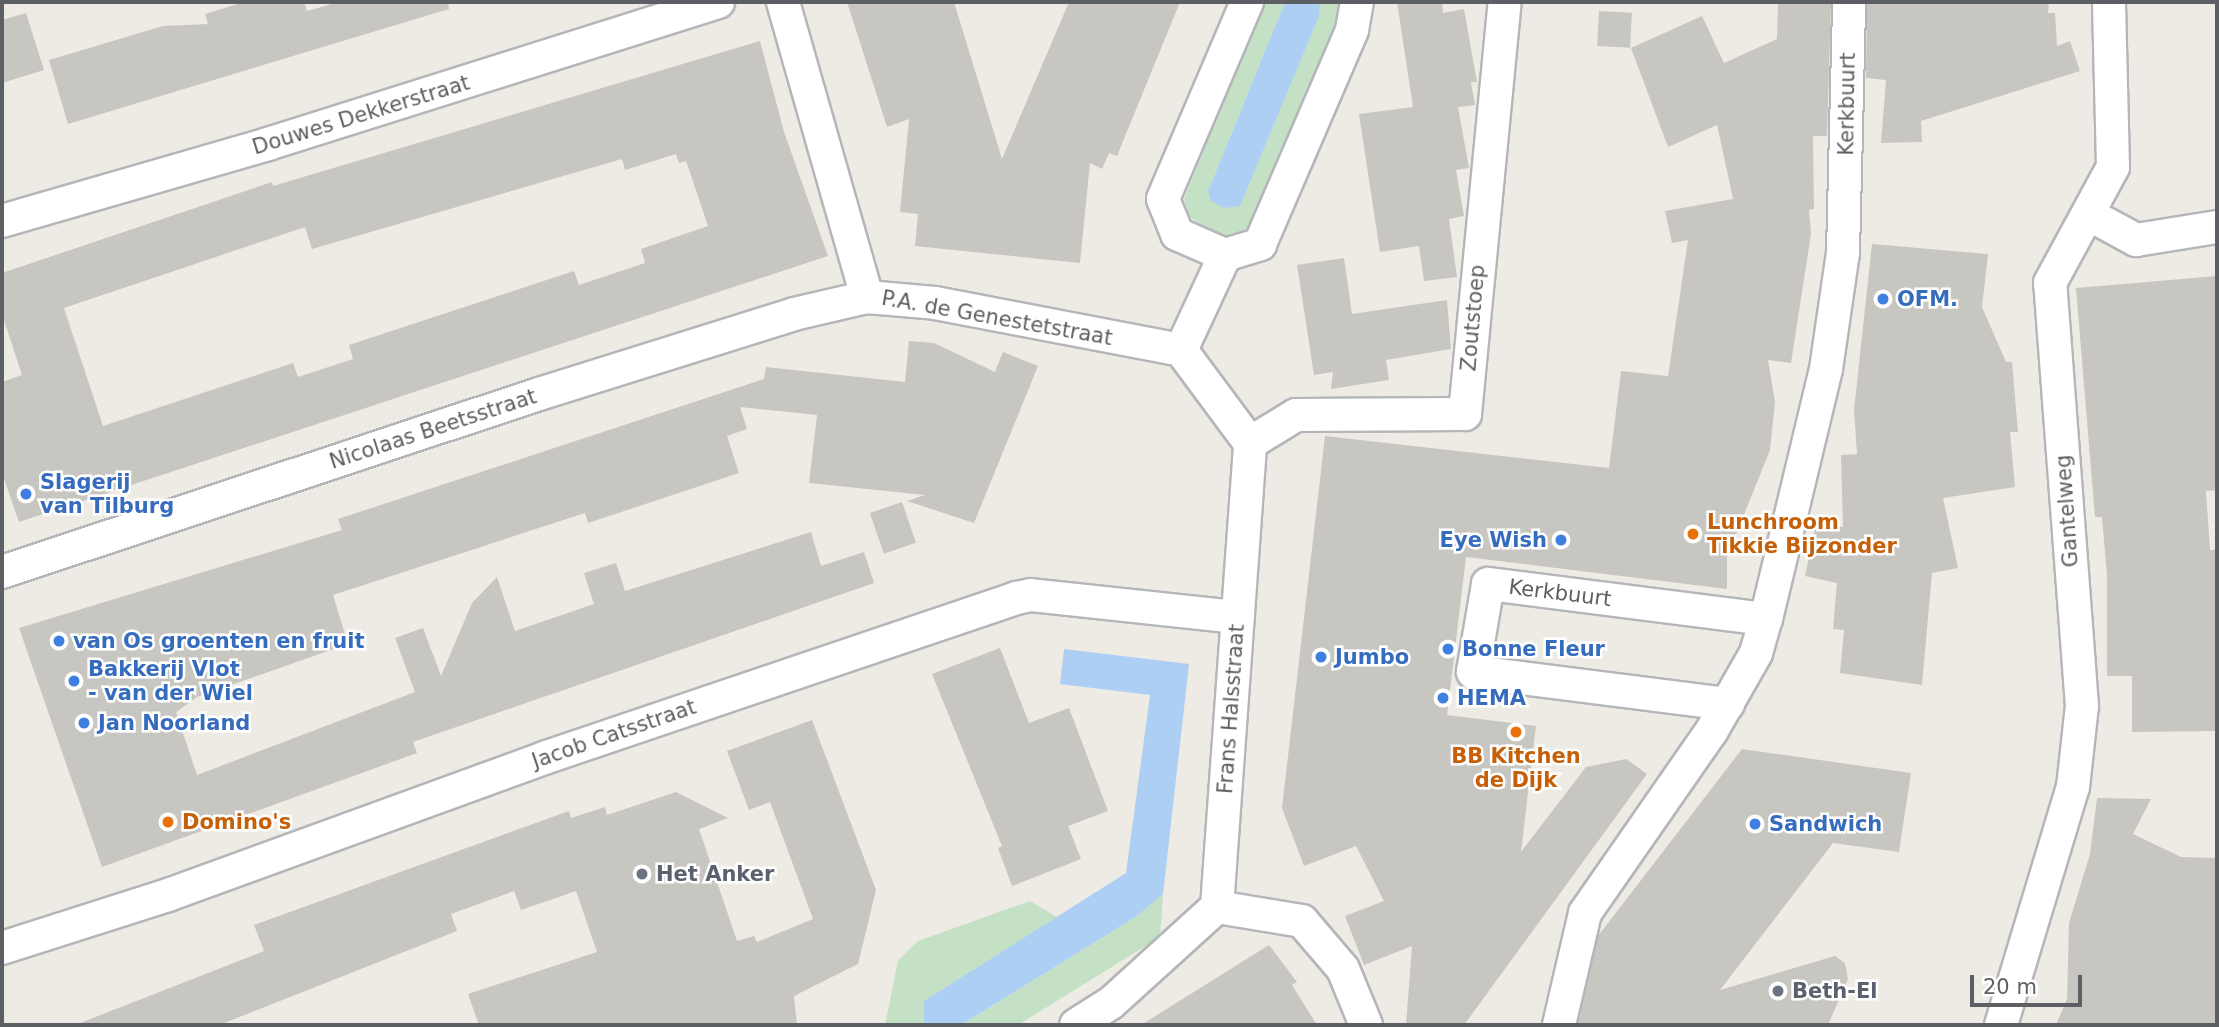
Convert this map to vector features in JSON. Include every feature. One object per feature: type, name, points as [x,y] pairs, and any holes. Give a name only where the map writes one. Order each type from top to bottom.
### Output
[{"type":"street","name":"Douwes Dekkerstraat","points":[[2,221],[268,144],[718,2]]},
{"type":"street","name":"P.A. de Genestetstraat","points":[[783,2],[867,297],[935,303],[1181,351]]},
{"type":"street","points":[[1247,2],[1163,199],[1177,234],[1225,255],[1260,244],[1352,30],[1357,2]]},
{"type":"street","name":"Zoutstoep","points":[[1250,443],[1296,415],[1465,414],[1506,2]]},
{"type":"street","name":"Kerkbuurt","points":[[1559,1025],[1585,913],[1728,704],[1756,653],[1766,619],[1826,369],[1843,253],[1849,2]]},
{"type":"street","name":"Gantelweg","points":[[2001,1025],[2073,787],[2082,706],[2050,283],[2113,167],[2109,2]]},
{"type":"street","points":[[2088,214],[2136,240],[2217,227]]},
{"type":"street","points":[[1225,255],[1181,351],[1250,443]]},
{"type":"street","name":"Nicolaas Beetsstraat","points":[[2,572],[577,382],[794,314],[867,297]]},
{"type":"street","name":"Frans Halsstraat","points":[[1217,907],[1250,443]]},
{"type":"street","name":"Kerkbuurt","points":[[1728,704],[1474,672],[1488,584],[1766,619]]},
{"type":"street","name":"Jacob Catsstraat","points":[[2,948],[168,895],[544,758],[1016,598],[1031,595],[1238,617]]},
{"type":"street","points":[[1076,1025],[1111,1003],[1217,907],[1302,921],[1343,969],[1366,1025]]},
{"type":"green space","points":[[1265,2],[1285,2],[1208,191],[1240,206],[1320,2],[1344,2],[1256,230],[1237,238],[1216,236],[1190,217],[1184,199]]},
{"type":"green space","points":[[1163,894],[1160,937],[1018,1025],[961,1025],[1137,916]]},
{"type":"green space","points":[[1030,901],[1057,917],[924,1001],[924,1025],[885,1025],[898,961],[918,941]]},
{"type":"water","points":[[1285,2],[1320,2],[1319,16],[1240,206],[1224,208],[1211,201],[1208,191]]},
{"type":"water","points":[[1064,649],[1189,664],[1163,894],[1137,916],[961,1025],[924,1025],[924,1001],[1126,873],[1150,695],[1060,684]]},
{"type":"building","points":[[244,2],[304,2],[307,11],[339,2],[448,2],[449,9],[68,124],[49,60],[163,26],[208,24],[205,14]]},
{"type":"building","points":[[847,2],[954,2],[1002,159],[1069,2],[1180,2],[1117,156],[1109,153],[1102,169],[1090,163],[1080,263],[915,246],[918,214],[900,212],[909,119],[887,127]]},
{"type":"building","points":[[1397,2],[1442,2],[1443,13],[1464,9],[1477,82],[1471,82],[1475,105],[1458,107],[1469,168],[1456,170],[1464,216],[1449,219],[1457,277],[1424,281],[1419,246],[1380,252],[1359,114],[1413,107]]},
{"type":"building","points":[[1778,2],[1831,2],[1827,136],[1813,136],[1814,209],[1809,210],[1811,234],[1791,363],[1768,360],[1775,402],[1770,450],[1727,557],[1727,589],[1466,557],[1447,715],[1536,726],[1521,852],[1586,767],[1626,759],[1647,774],[1464,1025],[1406,1025],[1412,946],[1364,965],[1345,916],[1384,901],[1356,846],[1304,866],[1282,808],[1325,436],[1609,468],[1621,371],[1668,376],[1688,240],[1672,243],[1665,211],[1733,199],[1717,125],[1668,147],[1631,48],[1702,16],[1724,63],[1777,39]]},
{"type":"building","points":[[1867,2],[2049,2],[2048,13],[2055,13],[2057,46],[2070,41],[2080,71],[1921,121],[1922,142],[1881,143],[1886,80],[1866,78]]},
{"type":"building","points":[[1599,11],[1632,13],[1630,48],[1597,46]]},
{"type":"building","points":[[26,13],[44,70],[2,83],[2,20]]},
{"type":"building","points":[[760,41],[784,132],[828,256],[19,522],[2,473],[2,382],[22,375],[2,314],[2,273],[272,182],[273,186]],"holes":[[[676,154],[679,163],[686,161],[708,226],[641,249],[645,263],[579,285],[574,271],[349,345],[353,359],[298,377],[293,363],[103,426],[64,308],[305,227],[312,249],[622,159],[625,170]]]},
{"type":"building","points":[[1872,244],[1988,254],[1982,307],[2006,362],[2012,362],[2018,432],[2010,432],[2015,487],[1943,498],[1958,568],[1932,573],[1922,685],[1840,673],[1844,630],[1833,629],[1837,583],[1805,576],[1816,524],[1843,527],[1841,455],[1857,454],[1854,410]]},
{"type":"building","points":[[1344,258],[1352,314],[1447,300],[1451,349],[1386,360],[1389,380],[1331,389],[1333,372],[1314,375],[1297,265]]},
{"type":"building","points":[[2217,276],[2217,490],[2206,491],[2210,550],[2217,550],[2217,731],[2132,732],[2132,676],[2107,676],[2107,576],[2102,517],[2095,517],[2076,288]]},
{"type":"building","points":[[909,341],[934,343],[995,372],[1003,352],[1038,366],[974,523],[907,501],[925,495],[809,483],[817,415],[740,407],[747,429],[727,436],[739,473],[588,523],[585,513],[333,595],[348,644],[197,697],[176,712],[197,775],[415,692],[395,638],[423,628],[441,676],[472,603],[497,577],[515,631],[594,604],[584,573],[616,563],[625,591],[811,532],[821,566],[864,552],[874,583],[413,742],[417,753],[102,867],[19,628],[342,530],[338,519],[764,379],[766,367],[905,382]]},
{"type":"building","points":[[902,502],[916,543],[884,554],[870,513]]},
{"type":"building","points":[[1000,648],[1029,723],[1069,708],[1108,811],[1068,826],[1081,859],[1012,886],[998,848],[1002,846],[932,674]]},
{"type":"building","points":[[812,720],[876,890],[858,964],[794,996],[797,1025],[479,1025],[468,994],[597,952],[576,891],[521,910],[514,891],[451,914],[457,931],[219,1025],[75,1025],[264,951],[254,925],[569,811],[571,818],[605,807],[607,815],[676,792],[728,818],[699,829],[737,941],[754,936],[757,942],[813,919],[770,802],[749,810],[727,751]]},
{"type":"building","points":[[1742,749],[1911,773],[1899,852],[1833,843],[1720,990],[1835,956],[1845,963],[1848,979],[1828,1025],[1578,1025],[1598,936]]},
{"type":"building","points":[[2097,798],[2151,799],[2133,834],[2181,857],[2217,858],[2217,1025],[2056,1025],[2067,999],[2069,923],[2090,854]]},
{"type":"building","points":[[1269,945],[1297,982],[1292,985],[1317,1025],[1141,1025]]},
{"type":"place","name":"OFM.","points":[[1883,299]]},
{"type":"place","name":"Slagerij van Tilburg","points":[[26,494]]},
{"type":"place","name":"Lunchroom Tikkie Bijzonder","points":[[1693,534]]},
{"type":"place","name":"Eye Wish","points":[[1561,540]]},
{"type":"place","name":"van Os groenten en fruit","points":[[59,641]]},
{"type":"place","name":"Bonne Fleur","points":[[1448,649]]},
{"type":"place","name":"Jumbo","points":[[1321,657]]},
{"type":"place","name":"Bakkerij Vlot - van der Wiel","points":[[74,681]]},
{"type":"place","name":"HEMA","points":[[1443,698]]},
{"type":"place","name":"Jan Noorland","points":[[84,723]]},
{"type":"place","name":"BB Kitchen de Dijk","points":[[1516,732]]},
{"type":"place","name":"Domino's","points":[[168,822]]},
{"type":"place","name":"Sandwich","points":[[1755,824]]},
{"type":"place","name":"Het Anker","points":[[642,874]]},
{"type":"place","name":"Beth-El","points":[[1778,991]]}]
